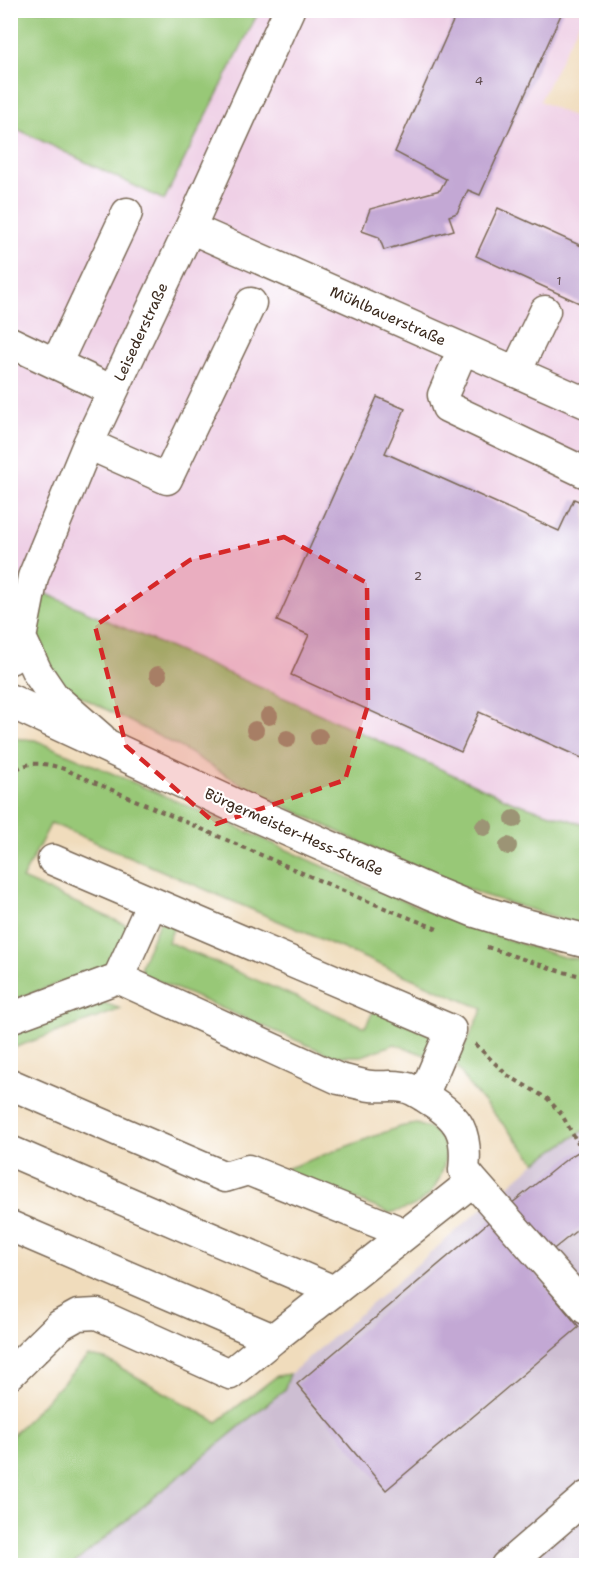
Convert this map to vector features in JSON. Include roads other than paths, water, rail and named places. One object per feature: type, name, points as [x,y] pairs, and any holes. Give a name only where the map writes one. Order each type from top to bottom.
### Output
[{"type":"main road","name":"Bürgermeister-Hess-Straße","points":[[10,701],[240,808],[430,892],[474,910],[586,941]]},
{"type":"street","name":"Leisederstraße","points":[[16,649],[33,577],[88,444],[289,10]]},
{"type":"street","points":[[56,364],[127,213]]},
{"type":"street","name":"Mühlbauerstraße","points":[[190,228],[586,403]]},
{"type":"street","points":[[88,444],[167,479],[251,303]]},
{"type":"street","points":[[516,372],[545,312]]},
{"type":"street","points":[[10,342],[113,391]]},
{"type":"street","points":[[463,349],[443,395],[447,407],[586,471]]},
{"type":"street","points":[[10,605],[33,577]]},
{"type":"street","points":[[16,649],[37,672],[54,697],[112,748]]},
{"type":"street","points":[[53,860],[451,1029],[423,1096]]},
{"type":"street","points":[[118,978],[152,903]]},
{"type":"street","points":[[10,1018],[118,978],[339,1079],[370,1086],[407,1087],[446,1109],[458,1123],[464,1136],[466,1150],[464,1170],[586,1309]]},
{"type":"street","points":[[10,1083],[225,1177],[248,1170],[406,1234]]},
{"type":"street","points":[[10,1151],[334,1291]]},
{"type":"street","points":[[10,1374],[60,1325],[78,1315],[97,1314],[230,1374],[473,1181]]},
{"type":"street","points":[[10,1226],[273,1339]]},
{"type":"street","points":[[506,1566],[586,1497]]}]
